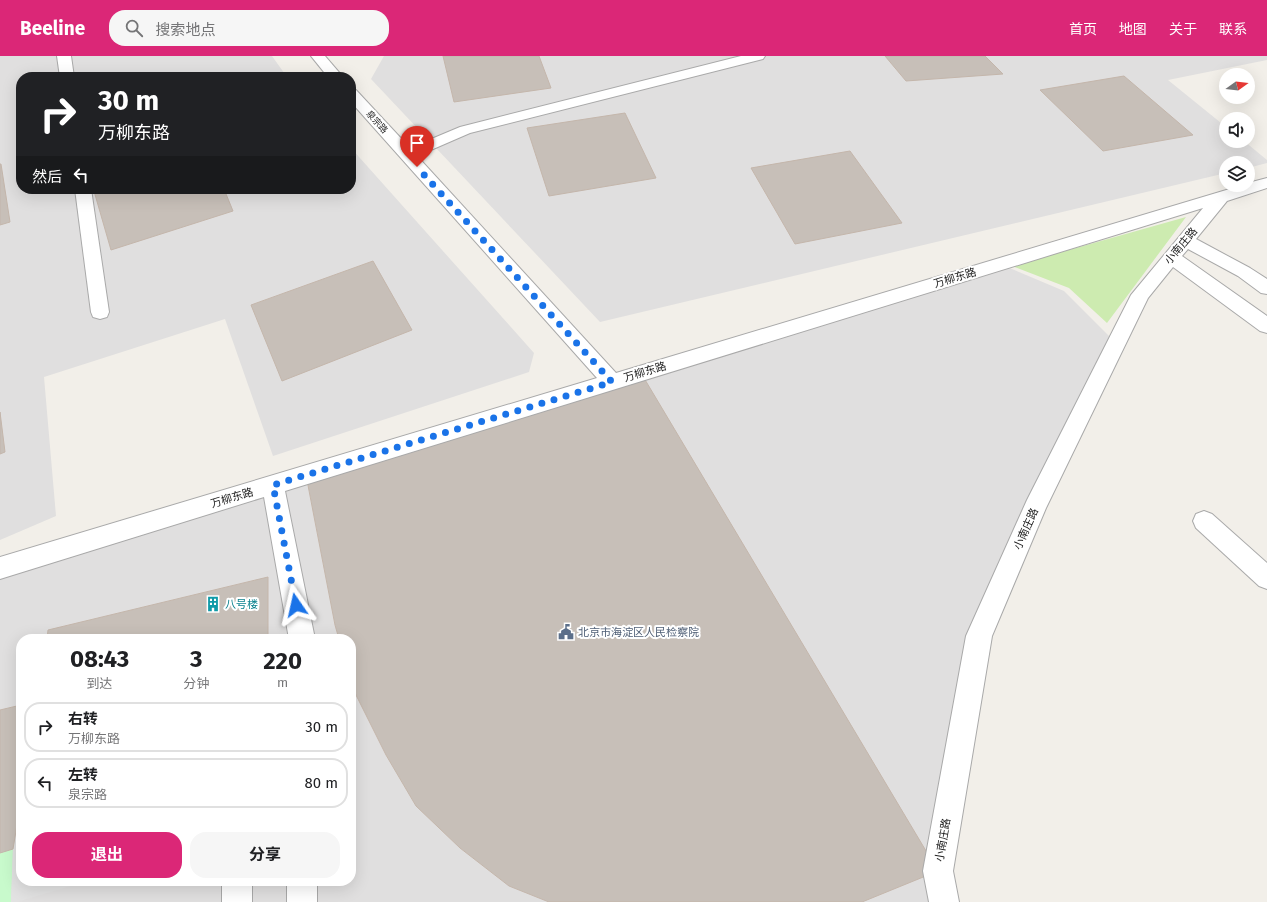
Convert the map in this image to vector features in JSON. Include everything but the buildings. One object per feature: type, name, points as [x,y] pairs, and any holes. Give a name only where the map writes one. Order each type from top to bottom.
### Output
[{"type":"street","points":[[64,56],[66,72]]},
{"type":"street","points":[[321,56],[332,72]]},
{"type":"street","points":[[407,155],[465,130],[758,56]]},
{"type":"street","name":"泉宗路","points":[[356,99],[612,382]]},
{"type":"street","name":"万柳东路","points":[[0,568],[1267,183]]},
{"type":"street","points":[[84,194],[100,312]]},
{"type":"street","name":"小南庄路","points":[[944,902],[938,871],[979,636],[1035,507],[1140,295],[1221,197]]},
{"type":"street","points":[[1178,249],[1244,272],[1267,288]]},
{"type":"street","points":[[1178,249],[1267,326]]},
{"type":"street","points":[[273,485],[301,634]]},
{"type":"street","points":[[1204,521],[1267,578]]},
{"type":"street","points":[[237,902],[238,886]]},
{"type":"street","points":[[302,886],[302,902]]},
{"type":"shaded area","points":[[0,56],[272,56],[283,72],[16,72],[16,194],[356,194],[356,154],[534,353],[529,372],[273,456],[225,319],[44,377],[56,516],[0,540]]},
{"type":"shaded area","points":[[384,56],[1267,56],[1267,60],[1227,68],[1219,68],[1219,70],[1168,80],[1219,121],[1219,148],[1252,148],[1267,160],[1267,163],[1255,166],[1255,156],[1219,156],[1219,175],[600,322],[371,79]]},
{"type":"shaded area","points":[[1000,264],[1064,291],[1116,343],[979,636],[944,902],[862,902],[641,373]]},
{"type":"shaded area","points":[[306,475],[338,634],[16,634],[16,886],[356,886],[356,695],[386,755],[416,806],[460,848],[509,886],[549,902],[0,902],[0,568]]},
{"type":"shaded area","points":[[16,831],[16,886],[70,886],[17,902],[11,902],[13,849]]},
{"type":"green space","points":[[1186,217],[1107,323],[1069,288],[1012,266]]},
{"type":"green space","points":[[13,849],[11,902],[0,902],[0,853]]},
{"type":"place","name":"八号楼","points":[[213,604]]},
{"type":"place","name":"北京市海淀区人民检察院","points":[[566,632]]},
{"type":"route","points":[[296,605],[273,485],[612,382],[417,167]]}]
